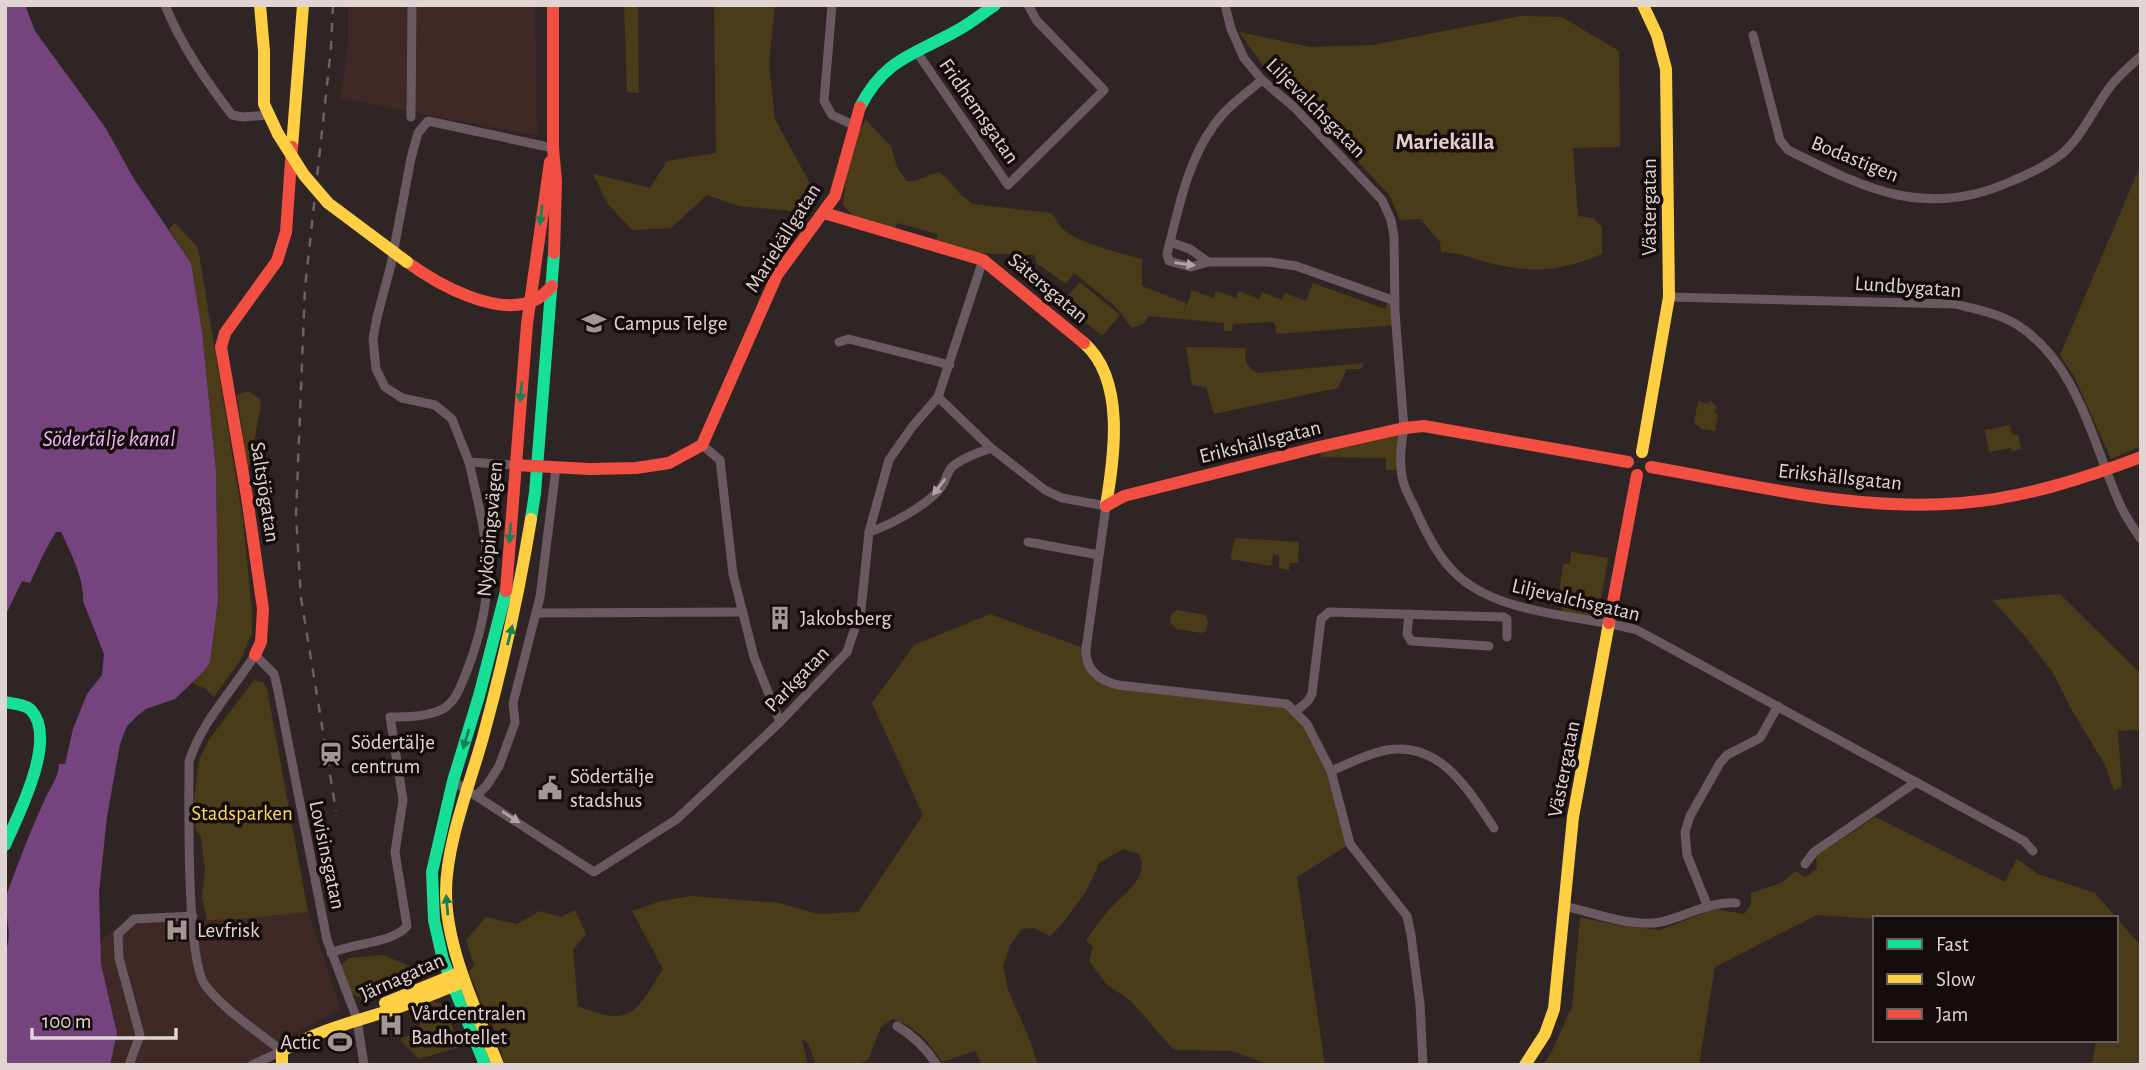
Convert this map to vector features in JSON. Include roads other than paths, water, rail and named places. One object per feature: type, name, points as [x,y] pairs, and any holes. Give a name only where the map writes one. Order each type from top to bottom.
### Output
[{"type":"street","points":[[165,5],[205,79],[232,115],[268,115]]},
{"type":"street","points":[[260,5],[264,51],[264,104],[278,134],[304,175],[328,202],[407,262],[464,295],[513,305],[530,302],[552,286]]},
{"type":"street","name":"Saltsjögatan","points":[[282,1058],[204,983],[196,958],[189,762],[202,732],[255,656],[261,642],[263,609],[221,347],[225,333],[277,261],[283,247],[303,5]]},
{"type":"street","points":[[411,117],[412,5]]},
{"type":"street","name":"Nyköpingsvägen","points":[[498,1065],[464,976],[448,916],[446,891],[450,854],[472,792],[519,595],[537,467],[552,286],[556,181],[553,148],[553,5]]},
{"type":"street","points":[[832,5],[824,100],[832,115],[855,126]]},
{"type":"street","name":"Mariekällgatan","points":[[702,445],[777,275],[835,196],[861,105],[877,80],[894,63],[961,29],[995,5]]},
{"type":"street","name":"Fridhemsgatan","points":[[916,51],[1008,184],[1104,90],[1037,21],[1028,5]]},
{"type":"street","name":"Liljevalchsgatan","points":[[1225,5],[1231,29],[1244,58],[1262,80],[1294,107],[1382,200],[1391,220],[1404,428],[1401,445],[1403,481],[1438,553],[1457,575],[1486,595],[1506,602],[1637,630],[2024,841],[2033,851]]},
{"type":"street","name":"Västergatan","points":[[1642,452],[1669,297],[1666,69],[1657,35],[1643,5]]},
{"type":"street","name":"Bodastigen","points":[[1753,35],[1780,139],[1788,150],[1871,189],[1916,198],[1987,193],[2026,175],[2063,152],[2087,125],[2108,89],[2141,56]]},
{"type":"street","points":[[1262,80],[1234,103],[1204,141],[1185,188],[1167,254],[1169,261],[1191,267],[1208,262],[1269,262],[1296,266],[1395,301]]},
{"type":"street","points":[[331,953],[344,947],[393,936],[401,933],[407,926],[395,852],[403,800],[390,717],[415,716],[443,709],[455,697],[474,651],[487,605],[489,568],[485,530],[469,462],[452,419],[435,405],[402,398],[386,387],[376,369],[373,339],[391,265],[411,158],[418,133],[428,121],[553,148]]},
{"type":"street","name":"Nyköpingsvägen","points":[[485,1065],[451,982],[434,920],[432,889],[436,850],[453,781],[506,594],[527,324],[544,190],[553,148]]},
{"type":"street","name":"Sätersgatan","points":[[824,213],[983,260],[1048,311],[1095,356],[1108,385],[1114,416],[1114,447],[1106,506]]},
{"type":"street","points":[[1170,242],[1190,249],[1208,262]]},
{"type":"street","name":"Parkgatan","points":[[472,792],[594,872],[677,819],[780,722],[847,652],[861,610],[869,532],[889,460],[912,427],[939,397],[983,260]]},
{"type":"street","points":[[435,279],[530,302],[544,318],[548,331]]},
{"type":"street","name":"Lundbygatan","points":[[1669,297],[1955,304],[1994,314],[2016,324],[2043,346],[2067,378],[2120,504],[2141,539]]},
{"type":"street","points":[[503,304],[527,324]]},
{"type":"street","points":[[839,342],[849,339],[950,365]]},
{"type":"street","points":[[939,397],[991,448],[1053,494],[1106,506],[1086,657],[1093,673],[1118,685],[1287,704],[1307,724],[1331,771],[1350,844],[1407,916],[1420,1004],[1423,1065]]},
{"type":"street","name":"Erikshällsgatan","points":[[1106,506],[1124,496],[1404,428],[1424,426],[1628,462]]},
{"type":"street","points":[[469,462],[556,468],[636,468],[669,463],[702,445],[720,460],[733,574],[754,657],[780,722]]},
{"type":"street","points":[[869,532],[882,528],[929,499],[942,487],[950,469],[960,461],[991,448]]},
{"type":"street","points":[[1642,452],[1648,456],[1651,467],[1643,475],[1637,475],[1631,472],[1628,462],[1632,455],[1642,452]]},
{"type":"street","name":"Erikshällsgatan","points":[[1651,467],[1817,497],[1879,504],[1962,503],[2033,491],[2107,470],[2141,457]]},
{"type":"street","points":[[453,781],[472,792],[487,785],[499,766],[514,723],[513,703],[537,613],[556,468]]},
{"type":"street","name":"Västergatan","points":[[1525,1065],[1545,1034],[1554,1009],[1573,817],[1637,475]]},
{"type":"street","points":[[1028,542],[1099,555]]},
{"type":"street","points":[[537,613],[743,612]]},
{"type":"street","points":[[1296,711],[1312,694],[1321,619],[1325,614],[1340,612],[1504,617],[1507,619],[1507,638]]},
{"type":"street","points":[[1409,614],[1407,634],[1411,641],[1489,646]]},
{"type":"street","name":"Lovisinsgatan","points":[[255,656],[274,674],[309,857],[331,953],[357,1019],[364,1065]]},
{"type":"street","points":[[5,702],[26,707],[33,712],[40,738],[37,762],[5,845]]},
{"type":"street","points":[[1708,907],[1687,855],[1685,832],[1690,816],[1720,763],[1727,755],[1760,738],[1778,706]]},
{"type":"street","points":[[1331,771],[1386,750],[1413,750],[1437,758],[1460,780],[1494,828]]},
{"type":"street","points":[[1805,864],[1814,852],[1916,782]]},
{"type":"street","points":[[1563,906],[1639,923],[1659,922],[1721,902],[1736,903]]},
{"type":"street","points":[[129,1065],[140,1035],[119,958],[118,934],[134,919],[193,916]]},
{"type":"street","name":"Järnagatan","points":[[252,1065],[282,1058],[297,1041],[336,1025],[433,995],[464,976]]},
{"type":"street","points":[[897,1026],[912,1034],[927,1049],[937,1065]]},
{"type":"water","name":"Södertälje kanal","points":[[5,5],[25,5],[35,31],[105,127],[134,179],[191,263],[202,331],[216,471],[218,599],[210,662],[175,699],[146,709],[137,716],[127,726],[120,744],[107,817],[99,892],[101,964],[117,1033],[110,1065],[5,1065],[5,951],[9,937],[6,898],[59,764],[65,764],[73,729],[87,694],[102,675],[104,654],[83,601],[82,585],[76,566],[61,532],[56,532],[30,583],[22,581],[5,616]]},
{"type":"railway","points":[[333,5],[331,48],[305,288],[296,514],[301,598],[336,811]]},
{"type":"place","name":"Campus Telge","points":[[594,323]]},
{"type":"place","name":"Jakobsberg","points":[[780,618]]},
{"type":"place","name":"Södertälje centrum","points":[[331,754]]},
{"type":"place","name":"Södertälje stadshus","points":[[550,788]]},
{"type":"place","name":"Levfrisk","points":[[177,930]]},
{"type":"place","name":"Vårdcentralen Badhotellet","points":[[391,1025]]},
{"type":"place","name":"Actic","points":[[340,1042]]},
{"type":"district","name":"Mariekälla","points":[[1445,142]]},
{"type":"park label","name":"Stadsparken","points":[[242,813]]}]
